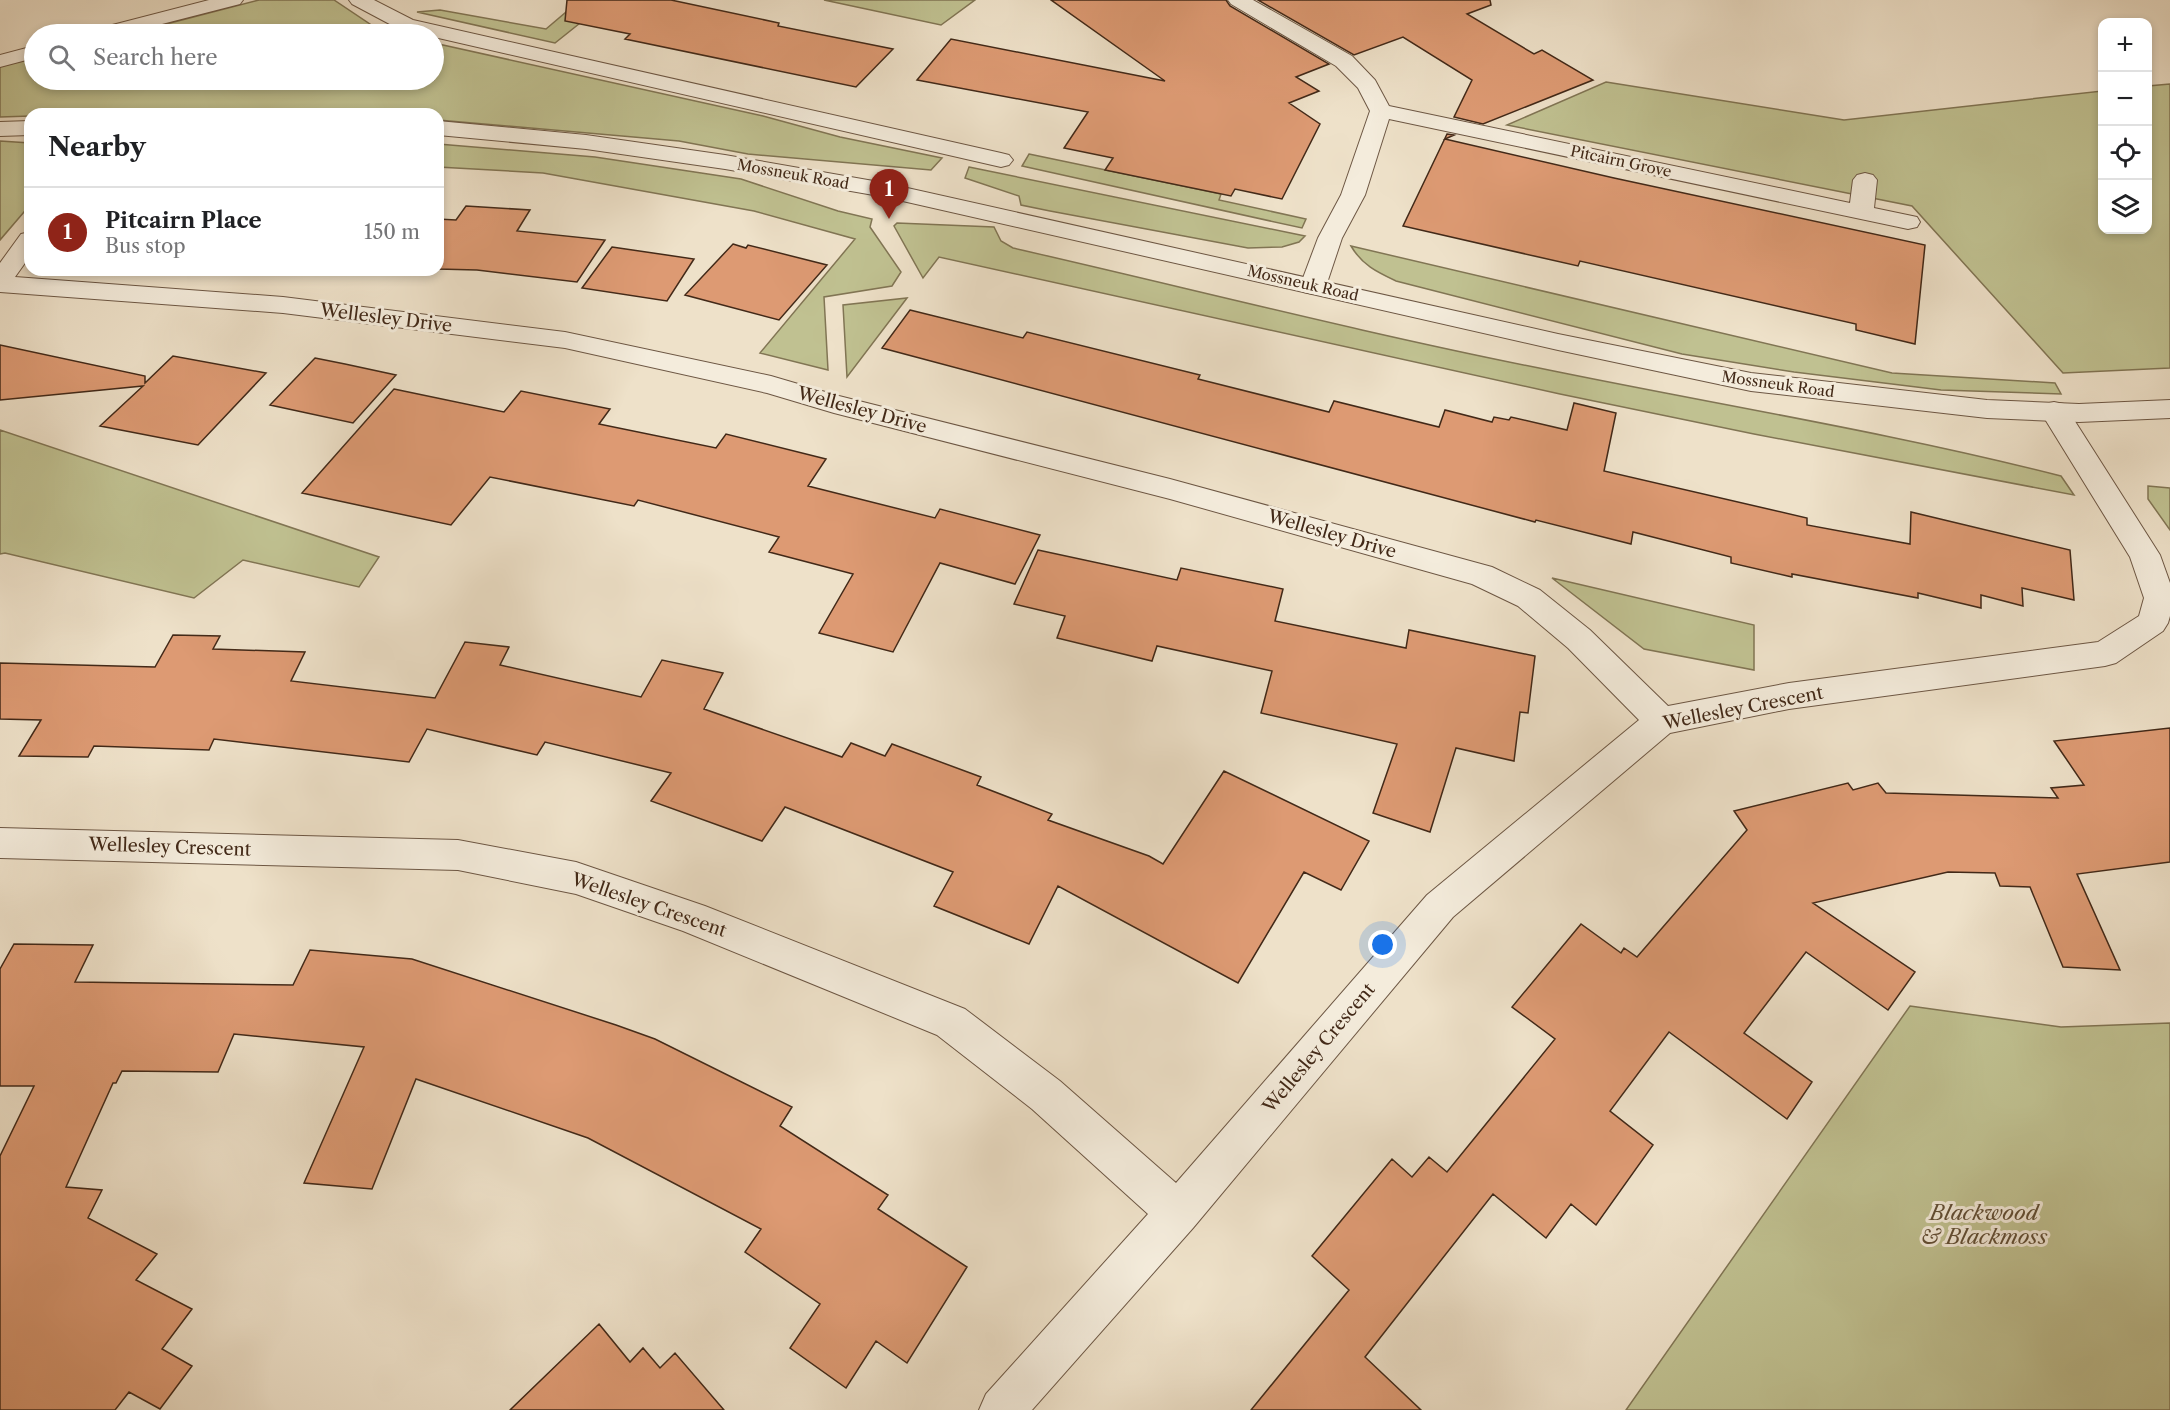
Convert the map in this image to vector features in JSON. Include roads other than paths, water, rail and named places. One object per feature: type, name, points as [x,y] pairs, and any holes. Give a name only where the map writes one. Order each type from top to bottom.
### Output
[{"type":"street","points":[[139,24],[234,0]]},
{"type":"street","points":[[359,0],[404,24]]},
{"type":"street","points":[[1238,0],[1344,61],[1367,85],[1382,111],[1353,195],[1330,238],[1313,286]]},
{"type":"street","points":[[444,34],[1001,160]]},
{"type":"street","points":[[0,61],[24,55]]},
{"type":"street","name":"Pitcairn Grove","points":[[1382,111],[1908,222]]},
{"type":"street","points":[[0,129],[24,128]]},
{"type":"street","name":"Mossneuk Road","points":[[444,129],[586,142],[725,162],[885,190],[1546,339],[1750,382],[1915,403],[1987,409],[2079,413],[2170,409]]},
{"type":"street","points":[[1861,212],[1865,180]]},
{"type":"street","name":"Wellesley Drive","points":[[24,248],[0,282],[115,294],[283,305],[565,340],[771,385],[834,404],[1170,489],[1481,575],[1529,598],[1579,639],[1661,721]]},
{"type":"street","name":"Wellesley Crescent","points":[[1002,1410],[1178,1213],[1440,906],[1661,721],[1789,696],[2105,654],[2152,623],[2160,598],[2145,555],[2054,411]]},
{"type":"street","name":"Wellesley Crescent","points":[[0,843],[458,855],[576,878],[692,918],[951,1022],[1046,1095],[1178,1213]]},
{"type":"place","name":"Pitcairn Place","points":[[889,219]]},
{"type":"park label","name":"Blackwood & Blackmoss","points":[[1984,1224]]}]
